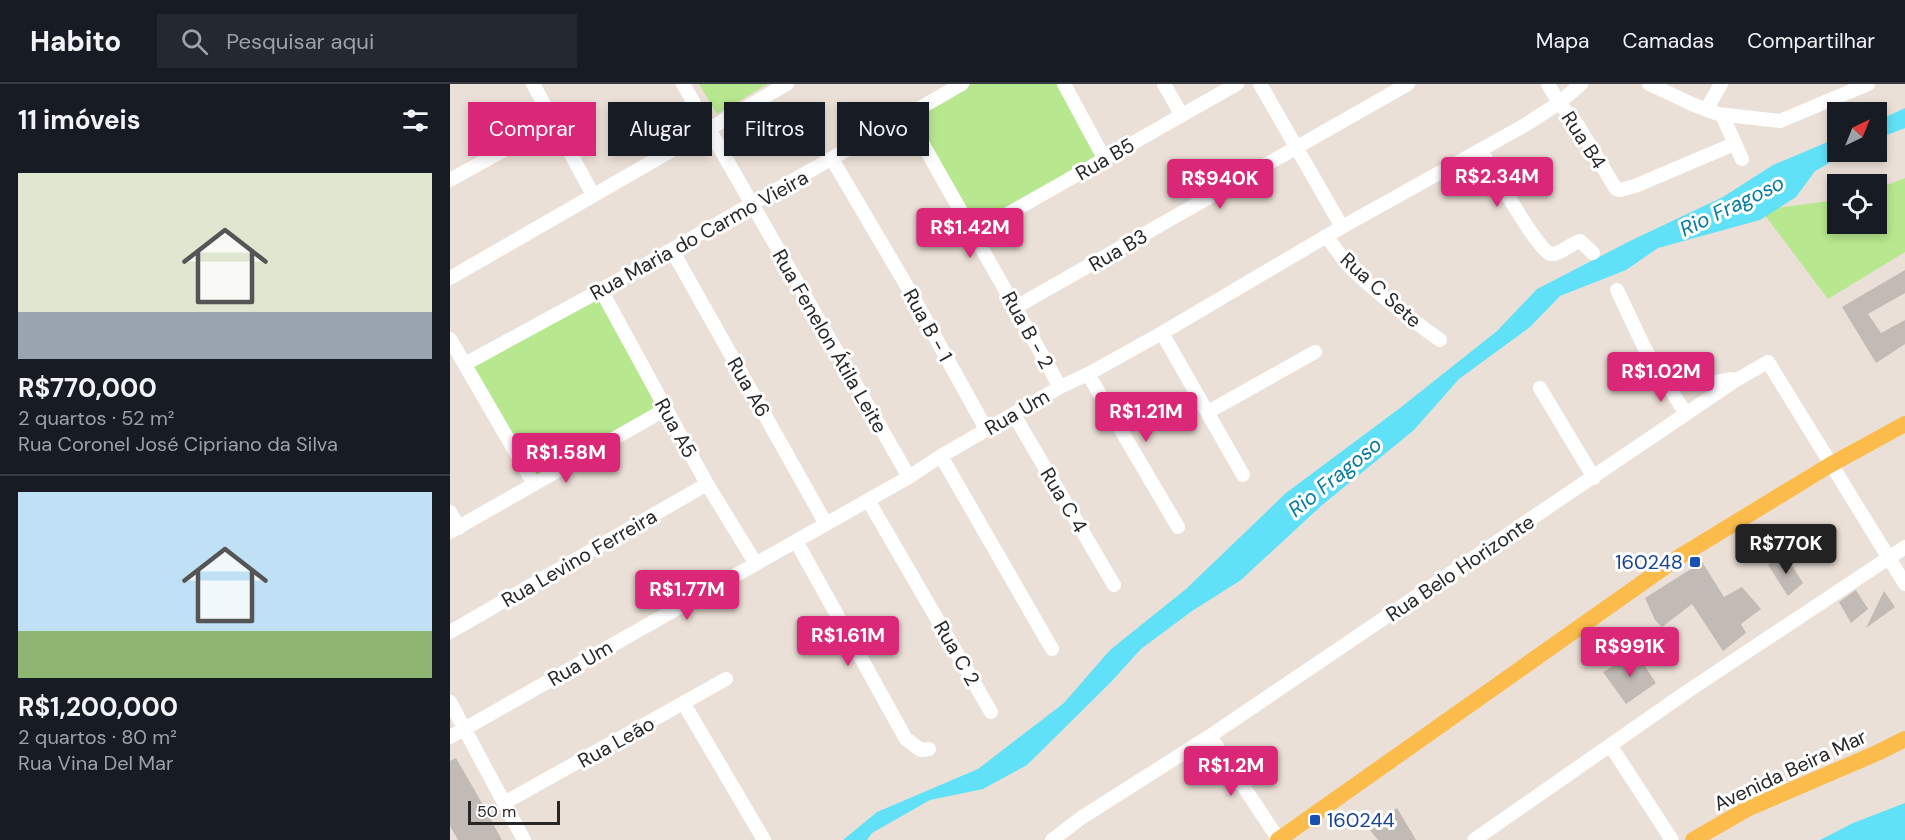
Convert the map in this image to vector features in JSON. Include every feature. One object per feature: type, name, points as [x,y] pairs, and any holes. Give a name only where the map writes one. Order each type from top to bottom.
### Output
[{"type":"main road","points":[[1279,840],[1679,557],[1830,465],[1905,424]]},
{"type":"main road","name":"Avenida Beira Mar","points":[[1693,840],[1747,809],[1905,739]]},
{"type":"street","points":[[533,84],[542,102]]},
{"type":"street","name":"Rua Fenelon Átila Leite","points":[[683,84],[694,102]]},
{"type":"street","points":[[712,126],[787,84]]},
{"type":"street","name":"Rua Maria do Carmo Vieira","points":[[929,103],[962,84]]},
{"type":"street","points":[[1064,84],[1105,160]]},
{"type":"street","points":[[1164,84],[1181,114]]},
{"type":"street","name":"Rua B5","points":[[974,232],[1237,84]]},
{"type":"street","points":[[1260,84],[1342,227]]},
{"type":"street","name":"Rua B3","points":[[1016,307],[1407,84]]},
{"type":"street","name":"Rua B4","points":[[1548,84],[1559,103],[1577,124],[1616,189],[1620,190],[1734,144]]},
{"type":"street","name":"Rua Um","points":[[450,737],[909,477],[986,429],[1162,333],[1326,236],[1481,150],[1559,103],[1581,84]]},
{"type":"street","points":[[1706,110],[1721,84]]},
{"type":"street","points":[[1656,86],[1706,110],[1722,115],[1780,121],[1868,84]]},
{"type":"street","points":[[1722,115],[1742,159]]},
{"type":"street","name":"Rua Fenelon Átila Leite","points":[[712,133],[909,477]]},
{"type":"street","points":[[1481,150],[1515,207],[1548,254],[1553,254],[1580,241],[1593,253]]},
{"type":"street","name":"Rua B - 2","points":[[929,154],[1060,387]]},
{"type":"street","points":[[450,180],[493,156]]},
{"type":"street","points":[[571,156],[593,195]]},
{"type":"street","points":[[450,278],[661,156]]},
{"type":"street","name":"Rua Maria do Carmo Vieira","points":[[465,364],[837,156]]},
{"type":"street","name":"Rua B - 1","points":[[832,159],[908,288],[986,429]]},
{"type":"street","name":"Rua C Sete","points":[[1326,236],[1364,280],[1440,340]]},
{"type":"street","name":"Rua A6","points":[[672,250],[826,524]]},
{"type":"street","name":"Rua A5","points":[[601,290],[707,484],[756,564]]},
{"type":"street","points":[[1617,290],[1645,349],[1686,414]]},
{"type":"street","points":[[1162,333],[1243,475]]},
{"type":"street","points":[[450,339],[534,484]]},
{"type":"street","points":[[1208,412],[1315,352]]},
{"type":"street","name":"Rua Belo Horizonte","points":[[1052,840],[1081,818],[1210,736],[1744,375],[1768,362],[1830,465]]},
{"type":"street","points":[[1088,374],[1178,527]]},
{"type":"street","points":[[1663,376],[1703,384],[1717,383],[1744,375]]},
{"type":"street","points":[[1540,388],[1594,478]]},
{"type":"street","points":[[450,512],[455,530],[666,409]]},
{"type":"street","name":"Rua C 4","points":[[1014,415],[1114,585]]},
{"type":"street","points":[[941,456],[1052,649]]},
{"type":"street","points":[[1830,465],[1905,584]]},
{"type":"street","name":"Rua Levino Ferreira","points":[[450,632],[707,484]]},
{"type":"street","name":"Rua C 2","points":[[868,500],[991,712]]},
{"type":"street","points":[[796,541],[906,739],[921,750],[929,749]]},
{"type":"street","points":[[1474,840],[1688,691],[1905,547]]},
{"type":"street","name":"Rua Leão","points":[[504,803],[726,680]]},
{"type":"street","points":[[450,702],[525,840]]},
{"type":"street","points":[[684,704],[764,840]]},
{"type":"street","points":[[1210,736],[1279,840]]},
{"type":"street","points":[[1610,745],[1672,840]]},
{"type":"green space","points":[[699,84],[768,84],[737,102],[724,102],[724,110],[717,114],[712,102]]},
{"type":"green space","points":[[971,84],[1061,84],[1101,154],[978,226],[929,142],[929,110]]},
{"type":"green space","points":[[1905,178],[1905,252],[1828,299],[1761,210],[1827,201],[1827,234],[1887,234],[1887,185]]},
{"type":"green space","points":[[599,294],[663,404],[537,477],[473,366]]},
{"type":"water","points":[[1905,108],[1905,128],[1887,135],[1887,116]]},
{"type":"water","name":"Rio Fragoso","points":[[1827,142],[1827,162],[1831,162],[1815,171],[1796,197],[1760,220],[1658,248],[1626,270],[1560,296],[1530,327],[1459,379],[1414,430],[1321,506],[1241,580],[1192,611],[1141,649],[1027,765],[983,789],[930,800],[872,833],[867,840],[843,840],[877,812],[978,769],[1064,703],[1110,650],[1186,589],[1286,493],[1400,408],[1497,331],[1537,289],[1632,240],[1723,197],[1773,165]]},
{"type":"water","points":[[1905,803],[1905,840],[1820,840],[1853,823]]},
{"type":"building","points":[[1905,270],[1905,293],[1868,314],[1881,333],[1905,320],[1905,344],[1876,363],[1842,307]]},
{"type":"building","points":[[1821,528],[1836,549],[1820,563],[1804,540]]},
{"type":"building","points":[[1785,554],[1803,583],[1788,596],[1768,565]]},
{"type":"building","points":[[1702,562],[1724,597],[1742,587],[1761,609],[1741,624],[1746,633],[1723,651],[1692,604],[1662,627],[1655,620],[1645,598]]},
{"type":"building","points":[[1856,590],[1868,609],[1851,623],[1839,602]]},
{"type":"building","points":[[1884,591],[1895,607],[1866,628]]},
{"type":"building","points":[[1636,653],[1656,683],[1626,704],[1603,672]]},
{"type":"building","points":[[456,758],[502,840],[458,840],[450,826],[450,761]]},
{"type":"building","points":[[1397,808],[1416,840],[1378,840],[1370,830],[1384,823],[1381,818]]},
{"type":"place","name":"160248","points":[[1695,562]]},
{"type":"place","name":"160244","points":[[1315,820]]}]
